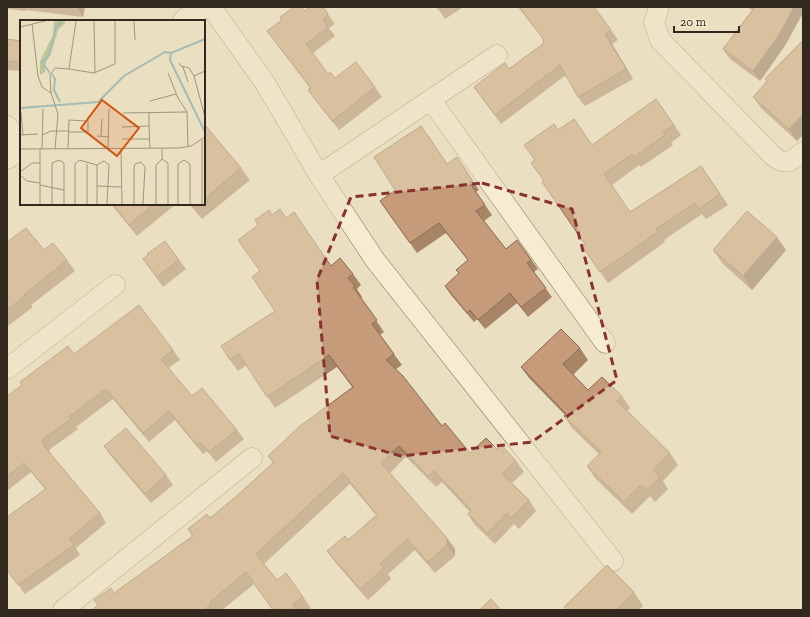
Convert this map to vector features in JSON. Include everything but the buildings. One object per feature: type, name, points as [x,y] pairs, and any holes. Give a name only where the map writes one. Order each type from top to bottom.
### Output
[{"type":"main road","points":[[185,20],[202,7]]},
{"type":"main road","points":[[7,158],[20,146]]},
{"type":"street","points":[[211,7],[265,82],[319,175],[375,260],[613,561]]},
{"type":"street","points":[[659,7],[654,22],[660,40],[772,155],[778,160],[785,162],[794,159],[803,152]]},
{"type":"street","points":[[319,175],[497,55]]},
{"type":"street","points":[[431,100],[606,343]]},
{"type":"street","points":[[7,126],[20,144]]},
{"type":"street","points":[[7,369],[115,285]]},
{"type":"street","points":[[63,610],[252,458]]},
{"type":"highlighted area","points":[[482,183],[572,209],[617,380],[532,442],[401,456],[330,436],[317,280],[351,197]]}]
